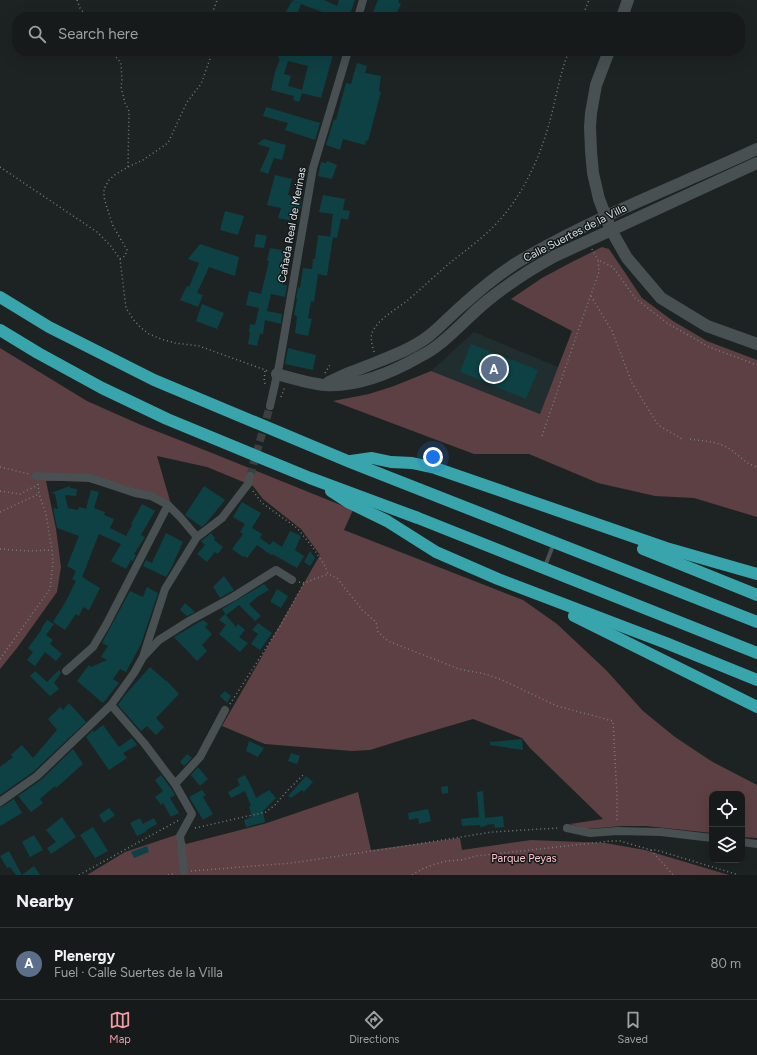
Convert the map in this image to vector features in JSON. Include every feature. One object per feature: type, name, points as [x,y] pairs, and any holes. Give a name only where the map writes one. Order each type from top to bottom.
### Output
[{"type":"highway","points":[[0,297],[49,327],[154,380],[350,462],[757,622]]},
{"type":"highway","points":[[0,330],[38,353],[102,388],[167,419],[310,478],[418,518],[757,653]]},
{"type":"highway","points":[[350,462],[372,458],[391,462],[412,463],[435,468],[666,548],[757,574]]},
{"type":"highway","points":[[310,478],[348,502],[387,521],[436,552],[498,579],[666,643],[757,680]]},
{"type":"highway","points":[[508,494],[757,595]]},
{"type":"highway","points":[[498,579],[757,707]]},
{"type":"main road","points":[[624,12],[628,0]]},
{"type":"main road","points":[[607,56],[596,85],[590,127],[593,174],[599,199],[611,230],[627,258],[661,298],[707,326],[757,344]]},
{"type":"main road","name":"Calle Suertes de la Villa","points":[[323,385],[355,370],[378,362],[422,341],[478,291],[518,262],[557,240],[606,216],[757,149]]},
{"type":"main road","name":"Calle Suertes de la Villa","points":[[277,374],[323,385],[343,385],[385,374],[425,354],[441,343],[485,302],[508,284],[532,269],[555,256],[757,163]]},
{"type":"street","points":[[359,12],[363,0]]},
{"type":"street","name":"Cañada Real de Merinas","points":[[270,406],[313,168],[347,56]]},
{"type":"street","points":[[36,476],[90,478],[135,493],[151,496],[168,505],[197,537]]},
{"type":"street","points":[[0,802],[37,776],[111,705],[134,673],[143,657],[165,589],[197,537],[222,518],[249,480]]},
{"type":"street","points":[[66,671],[93,647],[106,625],[168,505]]},
{"type":"street","points":[[143,657],[160,640],[189,621],[233,597],[276,570],[292,580]]},
{"type":"street","points":[[111,705],[144,743],[175,784],[192,814],[180,836],[184,871]]},
{"type":"street","points":[[175,784],[200,757],[225,710]]},
{"type":"street","points":[[567,828],[590,833],[617,831],[661,832],[709,838]]},
{"type":"street","points":[[745,842],[757,844]]},
{"type":"lane","points":[[544,568],[555,543]]},
{"type":"path","points":[[77,0],[84,12]]},
{"type":"path","points":[[213,12],[217,0]]},
{"type":"path","points":[[584,12],[589,0]]},
{"type":"path","points":[[115,56],[121,64],[121,87],[129,111],[130,132],[128,145],[128,167]]},
{"type":"path","points":[[120,259],[125,256],[127,250],[114,226],[106,202],[104,189],[109,180],[168,143],[187,102],[201,84],[210,59],[210,56]]},
{"type":"path","points":[[374,353],[370,340],[373,331],[379,323],[490,230],[504,214],[522,188],[538,158],[543,144],[550,123],[563,66],[567,56]]},
{"type":"path","points":[[0,167],[97,232],[110,245],[120,259],[126,308],[132,319],[149,334],[175,343],[199,346],[277,374]]},
{"type":"path","points":[[542,436],[599,272],[598,260],[591,247]]},
{"type":"path","points":[[598,260],[613,267],[635,298],[667,323],[709,347],[757,365]]},
{"type":"path","points":[[591,295],[612,331],[632,383],[658,425],[684,440]]},
{"type":"path","points":[[279,403],[287,382]]},
{"type":"path","points":[[690,439],[722,445],[749,465],[757,467]]},
{"type":"path","points":[[0,467],[36,476],[39,494],[46,514],[53,562],[50,589],[0,659]]},
{"type":"path","points":[[249,480],[262,502],[296,528],[311,545],[324,564],[328,574],[337,578],[363,611],[376,622],[378,632],[388,641],[459,669],[492,676],[557,706],[613,721],[617,796],[617,831],[620,842]]},
{"type":"path","points":[[0,491],[20,494],[38,485]]},
{"type":"path","points":[[0,512],[39,494]]},
{"type":"path","points":[[0,549],[27,551],[52,550]]},
{"type":"path","points":[[292,580],[304,583],[328,574]]},
{"type":"path","points":[[225,710],[279,628],[304,583]]},
{"type":"path","points":[[183,830],[266,812],[275,805],[303,775]]},
{"type":"path","points":[[80,875],[192,814]]},
{"type":"path","points":[[184,871],[292,863],[492,832],[567,828]]},
{"type":"path","points":[[412,875],[435,864],[476,856],[611,841],[656,850],[739,875]]},
{"type":"path","points":[[651,850],[673,875]]},
{"type":"shaded area","points":[[474,332],[558,367],[540,414],[431,371]]},
{"type":"green space","points":[[602,247],[609,249],[642,298],[673,321],[707,341],[757,360],[757,517],[694,498],[655,496],[598,483],[529,454],[474,454],[333,401],[369,394],[431,371],[540,414],[572,331],[511,299],[542,278]]},
{"type":"green space","points":[[0,348],[87,401],[141,425],[353,510],[344,530],[523,600],[557,624],[607,671],[643,711],[675,737],[711,761],[757,785],[757,838],[745,837],[745,791],[709,791],[709,833],[646,826],[622,826],[587,829],[570,824],[603,819],[530,748],[522,738],[473,719],[370,750],[352,751],[265,744],[222,726],[320,555],[301,529],[263,499],[253,486],[207,467],[157,456],[170,501],[145,498],[82,480],[46,481],[56,529],[61,567],[57,592],[0,669]]},
{"type":"green space","name":"Parque Peyas","points":[[358,792],[371,850],[460,838],[462,850],[531,840],[605,843],[645,850],[729,875],[87,875],[125,852],[179,834],[186,844],[264,824]]},
{"type":"building","points":[[324,0],[337,6],[339,0],[355,0],[351,12],[322,12],[293,1]]},
{"type":"building","points":[[378,0],[399,0],[398,2],[401,4],[397,12],[373,12]]},
{"type":"building","points":[[292,1],[301,4],[298,12],[286,12]]},
{"type":"building","points":[[279,56],[333,56],[321,98],[302,93],[299,102],[293,100],[294,96],[271,90],[280,59],[278,58]],"holes":[[[288,61],[308,66],[302,90],[288,86],[291,76],[284,74]]]},
{"type":"building","points":[[357,63],[367,66],[365,73],[381,76],[379,91],[381,92],[368,141],[366,140],[365,145],[343,139],[340,150],[326,145],[334,119],[336,120],[346,83],[351,84]]},
{"type":"building","points":[[266,107],[320,123],[315,140],[285,130],[288,123],[263,116]]},
{"type":"building","points":[[264,139],[286,145],[282,160],[274,158],[268,174],[260,171],[270,148],[257,144]]},
{"type":"building","points":[[327,161],[337,165],[332,179],[318,176],[321,162],[326,163]]},
{"type":"building","points":[[275,175],[292,179],[288,195],[295,197],[294,200],[302,202],[299,213],[296,212],[293,221],[278,218],[281,208],[267,205]]},
{"type":"building","points":[[323,195],[345,199],[343,210],[350,211],[348,220],[341,218],[337,238],[330,237],[333,214],[319,212]]},
{"type":"building","points":[[225,211],[244,216],[238,235],[220,230]]},
{"type":"building","points":[[256,234],[267,236],[264,248],[254,247]]},
{"type":"building","points":[[318,235],[333,237],[327,276],[318,274],[314,302],[311,301],[308,318],[312,319],[308,336],[295,333],[297,316],[294,315],[298,287],[300,288],[303,268],[312,269],[313,259],[315,259]]},
{"type":"building","points":[[200,244],[239,257],[235,276],[209,267],[197,293],[203,295],[198,307],[180,300],[187,286],[189,287],[199,263],[188,259]]},
{"type":"building","points":[[270,248],[288,251],[281,276],[285,277],[283,285],[287,285],[285,297],[271,294],[267,311],[282,314],[281,324],[265,320],[263,334],[260,334],[257,346],[248,344],[250,324],[255,325],[259,308],[246,305],[249,291],[261,294],[269,261],[267,261]]},
{"type":"building","points":[[202,304],[224,313],[217,329],[196,321]]},
{"type":"building","points":[[471,344],[538,370],[526,399],[460,372]]},
{"type":"building","points":[[288,348],[316,355],[313,370],[285,364]]},
{"type":"building","points":[[70,486],[70,488],[77,489],[76,496],[65,495],[68,508],[78,510],[79,507],[86,509],[91,490],[99,492],[94,508],[105,512],[104,515],[114,519],[110,528],[126,536],[142,504],[155,511],[141,535],[145,537],[134,554],[136,555],[133,561],[131,560],[126,569],[111,561],[121,544],[99,534],[82,577],[100,588],[89,610],[83,607],[79,616],[76,614],[65,630],[53,622],[76,581],[72,579],[76,571],[67,566],[79,536],[57,528],[53,508],[58,509],[55,494],[51,493]]},
{"type":"building","points":[[204,486],[225,500],[202,527],[185,515]]},
{"type":"building","points":[[242,502],[261,513],[252,528],[262,534],[260,538],[270,545],[273,541],[282,547],[290,531],[301,536],[295,550],[304,556],[297,568],[272,554],[271,555],[257,545],[247,558],[244,556],[243,557],[232,549],[243,534],[240,532],[245,524],[233,517]]},
{"type":"building","points":[[166,533],[183,542],[166,577],[143,566],[146,560],[152,563]]},
{"type":"building","points":[[211,533],[215,538],[214,540],[223,547],[218,554],[215,552],[207,562],[197,554],[205,545],[201,541]]},
{"type":"building","points":[[310,551],[315,558],[310,566],[304,562]]},
{"type":"building","points":[[224,576],[234,590],[220,598],[213,587]]},
{"type":"building","points":[[264,584],[269,590],[249,604],[261,616],[255,621],[239,605],[226,615],[222,609]]},
{"type":"building","points":[[147,587],[158,593],[141,644],[126,672],[120,669],[113,679],[119,683],[103,703],[77,681],[89,665],[91,667],[107,660],[101,657],[108,646],[102,643],[130,591],[143,597]]},
{"type":"building","points":[[277,589],[288,596],[281,608],[271,602]]},
{"type":"building","points":[[185,603],[195,612],[187,616],[180,610]]},
{"type":"building","points":[[225,614],[236,627],[238,624],[245,630],[239,637],[248,643],[240,652],[219,634],[226,625],[219,620]]},
{"type":"building","points":[[47,620],[54,624],[46,635],[53,640],[50,644],[62,654],[56,661],[45,652],[35,666],[27,660],[33,652],[28,648]]},
{"type":"building","points":[[203,620],[208,624],[205,627],[212,634],[202,645],[207,651],[197,661],[174,637]]},
{"type":"building","points":[[258,623],[272,633],[260,650],[251,644],[258,634],[252,630]]},
{"type":"building","points":[[150,667],[167,681],[179,694],[156,718],[164,727],[156,735],[147,726],[141,731],[118,705]]},
{"type":"building","points":[[59,670],[61,673],[54,683],[59,689],[50,696],[30,676],[35,671],[47,682]]},
{"type":"building","points":[[225,691],[231,696],[227,703],[220,696]]},
{"type":"building","points":[[69,703],[86,722],[33,772],[0,795],[0,767],[13,757],[11,755],[22,745],[33,758],[57,730],[48,719],[60,707],[63,710]]},
{"type":"building","points":[[103,725],[119,747],[132,738],[137,745],[123,753],[127,758],[109,770],[86,737],[93,730],[94,732]]},
{"type":"building","points":[[522,739],[523,750],[490,745],[490,742]]},
{"type":"building","points":[[249,741],[264,748],[258,757],[246,751]]},
{"type":"building","points":[[73,749],[83,764],[56,788],[55,786],[40,799],[43,803],[31,812],[18,796],[41,780]]},
{"type":"building","points":[[291,753],[300,756],[297,764],[288,761]]},
{"type":"building","points":[[187,754],[192,758],[184,766],[180,762]]},
{"type":"building","points":[[198,767],[208,779],[200,786],[191,775]]},
{"type":"building","points":[[161,775],[175,795],[170,798],[179,813],[171,817],[163,803],[161,805],[155,797],[163,791],[155,780]]},
{"type":"building","points":[[245,775],[256,798],[269,790],[276,798],[263,811],[265,822],[246,827],[244,820],[252,817],[249,806],[251,806],[245,791],[231,798],[228,792],[240,785],[237,779]]},
{"type":"building","points":[[306,776],[313,782],[304,792],[302,790],[291,798],[288,796]]},
{"type":"building","points":[[448,786],[448,793],[442,794],[441,787]]},
{"type":"building","points":[[202,790],[206,795],[203,797],[213,814],[203,820],[189,797]]},
{"type":"building","points":[[483,791],[485,818],[503,816],[504,827],[495,828],[494,824],[480,827],[480,825],[462,826],[461,819],[479,817],[477,792]]},
{"type":"building","points":[[14,799],[22,813],[0,826],[0,807]]},
{"type":"building","points":[[109,808],[115,815],[104,823],[99,815]]},
{"type":"building","points":[[428,809],[431,821],[419,824],[418,818],[409,820],[408,813]]},
{"type":"building","points":[[62,817],[76,837],[51,854],[47,848],[56,842],[46,830]]},
{"type":"building","points":[[140,818],[143,824],[154,818],[157,824],[137,836],[130,823]]},
{"type":"building","points":[[93,827],[108,851],[95,858],[80,835]]},
{"type":"building","points":[[34,835],[43,850],[30,857],[22,842]]},
{"type":"building","points":[[147,846],[149,852],[134,858],[131,852]]},
{"type":"building","points":[[9,851],[22,875],[16,875],[10,867],[7,868],[0,856]]},
{"type":"building","points":[[34,866],[40,875],[22,875]]},
{"type":"tunnel","points":[[250,476],[270,406]]},
{"type":"place","name":"Plenergy","points":[[494,369]]}]
